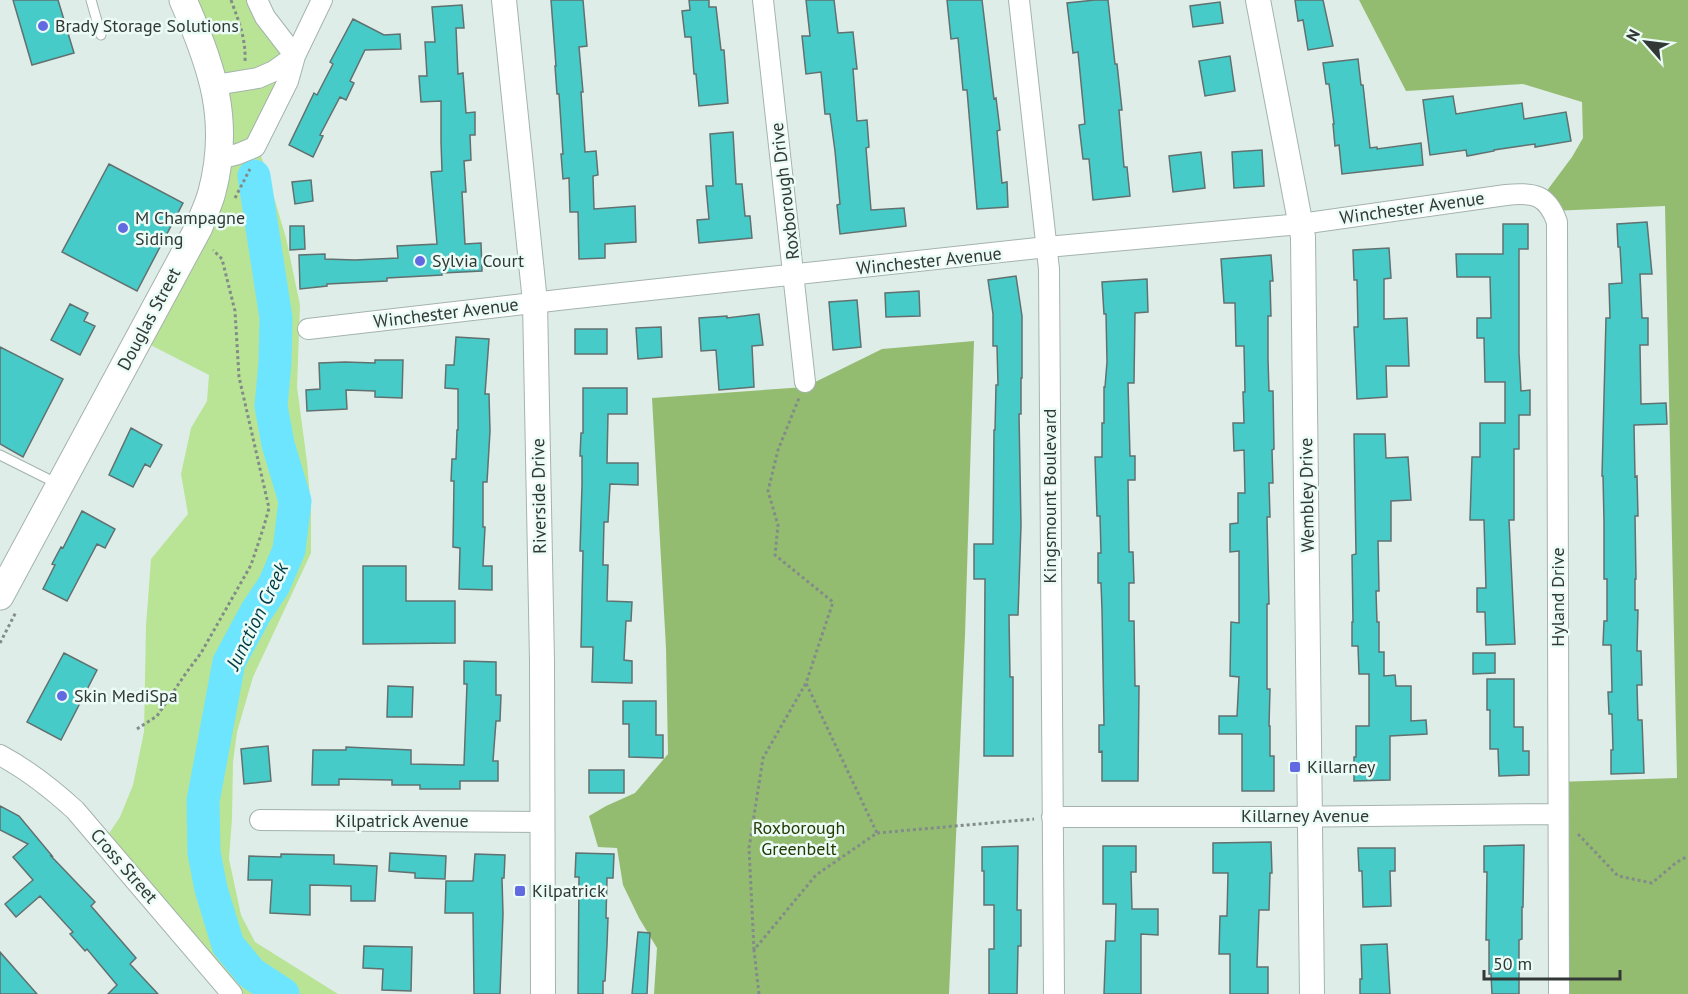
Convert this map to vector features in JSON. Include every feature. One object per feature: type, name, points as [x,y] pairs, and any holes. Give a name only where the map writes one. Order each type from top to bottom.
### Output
[{"type":"main road","name":"Douglas Street","points":[[2,584],[60,485],[199,227],[212,194],[219,159],[219,112],[215,85],[201,41],[183,0]]},
{"type":"street","points":[[257,0],[265,17],[296,56]]},
{"type":"street","points":[[219,159],[255,147],[288,81],[296,56],[322,0]]},
{"type":"street","name":"Riverside Drive","points":[[504,0],[535,303],[540,516],[543,994]]},
{"type":"street","name":"Roxborough Drive","points":[[763,0],[806,382]]},
{"type":"street","name":"Kingsmount Boulevard","points":[[1019,0],[1049,269],[1054,994]]},
{"type":"street","name":"Wembley Drive","points":[[1258,0],[1304,250],[1312,994]]},
{"type":"street","points":[[215,85],[258,78],[274,71],[296,56]]},
{"type":"street","name":"Winchester Avenue","points":[[308,329],[1047,247],[1301,224],[1526,193],[1541,198],[1547,203]]},
{"type":"street","name":"Hyland Drive","points":[[1547,203],[1553,210],[1557,222],[1559,994]]},
{"type":"street","name":"Cross Street","points":[[0,755],[21,766],[75,810],[232,994]]},
{"type":"street","name":"Killarney Avenue","points":[[1052,817],[1558,814]]},
{"type":"street","name":"Kilpatrick Avenue","points":[[260,820],[543,822]]},
{"type":"lane","points":[[91,0],[101,35]]},
{"type":"lane","points":[[0,456],[60,485]]},
{"type":"path","points":[[231,0],[246,47],[246,80]]},
{"type":"path","points":[[231,205],[253,164]]},
{"type":"path","points":[[137,729],[158,716],[201,653],[251,565],[268,508],[239,377],[235,311],[222,259],[209,247]]},
{"type":"path","points":[[759,994],[754,950],[749,848],[763,758],[806,683],[833,602],[775,555],[778,525],[768,491],[778,450],[806,382]]},
{"type":"path","points":[[806,683],[878,833]]},
{"type":"path","points":[[1558,814],[1618,876],[1652,883],[1677,862],[1688,856]]},
{"type":"path","points":[[754,950],[816,875],[878,833],[1052,817]]},
{"type":"green space","points":[[181,0],[258,0],[297,56],[257,145],[286,238],[300,305],[297,387],[311,509],[311,553],[253,677],[237,732],[233,762],[229,859],[241,915],[255,942],[338,994],[234,994],[104,841],[120,817],[133,785],[144,732],[146,626],[151,559],[188,514],[181,474],[191,428],[207,401],[209,375],[137,338],[217,160]]},
{"type":"green space","points":[[1359,0],[1688,0],[1688,994],[1558,994],[1557,782],[1677,778],[1665,206],[1552,211],[1540,200],[1583,138],[1582,102],[1523,84],[1406,91]]},
{"type":"green space","name":"Roxborough Greenbelt","points":[[974,341],[965,635],[949,994],[654,994],[657,948],[623,885],[617,848],[598,847],[589,816],[635,793],[668,754],[666,648],[652,398],[805,387],[882,349]]},
{"type":"building","name":"Brady Storage Solutions","points":[[13,0],[58,0],[74,53],[32,65]]},
{"type":"building","points":[[551,0],[583,0],[587,46],[579,47],[583,92],[581,92],[585,152],[596,151],[598,175],[593,176],[594,209],[635,206],[636,242],[605,244],[605,258],[579,259],[578,212],[570,212],[569,178],[563,179]]},
{"type":"building","points":[[689,0],[709,0],[709,7],[716,7],[721,50],[724,50],[728,103],[699,106],[691,37],[685,37],[682,11],[690,10]]},
{"type":"building","points":[[806,0],[834,0],[838,33],[853,32],[857,69],[853,69],[857,121],[867,120],[869,147],[866,148],[871,210],[904,208],[906,226],[840,234],[837,205],[840,204],[830,114],[825,114],[821,72],[806,74],[802,36],[810,36]]},
{"type":"building","points":[[947,0],[982,0],[1000,130],[997,131],[1002,183],[1007,182],[1008,207],[977,209],[967,90],[963,90],[958,38],[951,39]]},
{"type":"building","points":[[1108,0],[1122,110],[1119,110],[1124,167],[1127,167],[1130,196],[1093,200],[1089,159],[1083,159],[1079,125],[1085,124],[1078,52],[1073,53],[1067,3]]},
{"type":"building","points":[[1295,0],[1323,0],[1333,46],[1308,50],[1303,20],[1298,21]]},
{"type":"building","points":[[1220,2],[1223,23],[1193,27],[1190,6]]},
{"type":"building","points":[[462,5],[464,28],[456,28],[458,74],[463,73],[466,113],[475,112],[475,135],[470,135],[471,160],[464,161],[466,192],[462,192],[465,244],[481,243],[482,271],[387,278],[387,281],[327,284],[327,286],[300,289],[299,255],[325,254],[325,259],[355,260],[398,258],[397,246],[437,244],[431,172],[442,171],[441,101],[421,102],[419,76],[427,76],[425,42],[435,42],[432,7]]},
{"type":"building","points":[[353,19],[384,35],[400,34],[401,49],[365,50],[350,81],[354,83],[346,100],[340,97],[320,135],[323,136],[313,157],[289,145],[314,93],[317,95],[333,64],[330,62]]},
{"type":"building","points":[[1230,56],[1235,91],[1205,96],[1199,61]]},
{"type":"building","points":[[1358,59],[1370,148],[1421,143],[1423,165],[1342,174],[1339,145],[1335,146],[1329,84],[1326,84],[1323,63]]},
{"type":"building","points":[[1453,96],[1456,114],[1522,103],[1524,119],[1566,112],[1571,141],[1535,147],[1535,144],[1467,156],[1466,150],[1430,155],[1423,100]]},
{"type":"building","points":[[733,132],[736,184],[742,184],[745,216],[750,216],[752,238],[699,243],[697,220],[709,219],[706,186],[713,186],[710,134]]},
{"type":"building","points":[[1262,150],[1264,186],[1234,188],[1232,152]]},
{"type":"building","points":[[1201,152],[1205,188],[1173,192],[1169,156]]},
{"type":"building","name":"M Champagne Siding","points":[[109,164],[183,203],[137,291],[62,252]]},
{"type":"building","points":[[311,180],[313,201],[295,204],[292,182]]},
{"type":"building","points":[[1647,222],[1652,274],[1640,274],[1642,318],[1648,318],[1648,345],[1640,345],[1641,404],[1666,403],[1667,424],[1634,425],[1638,516],[1635,516],[1635,610],[1638,610],[1637,651],[1641,651],[1642,685],[1637,685],[1638,720],[1642,720],[1644,773],[1611,774],[1612,714],[1609,714],[1608,692],[1612,692],[1611,645],[1603,645],[1604,621],[1607,621],[1602,476],[1606,318],[1610,318],[1609,284],[1622,283],[1617,224]]},
{"type":"building","points":[[1503,224],[1528,224],[1528,249],[1519,249],[1519,353],[1521,391],[1530,390],[1530,415],[1519,415],[1519,449],[1514,449],[1514,520],[1509,520],[1515,644],[1486,645],[1485,612],[1477,612],[1477,588],[1486,588],[1484,520],[1470,520],[1472,457],[1480,457],[1480,423],[1505,423],[1505,382],[1485,382],[1484,338],[1477,338],[1477,318],[1491,318],[1490,277],[1457,277],[1456,254],[1503,254]]},
{"type":"building","points":[[290,226],[304,226],[305,249],[290,250]]},
{"type":"building","points":[[1389,248],[1391,278],[1384,279],[1384,319],[1407,318],[1409,366],[1386,366],[1387,397],[1357,399],[1354,327],[1358,327],[1357,280],[1354,280],[1353,250]]},
{"type":"building","points":[[1271,255],[1273,281],[1270,281],[1271,316],[1268,316],[1268,359],[1269,391],[1273,391],[1274,449],[1272,450],[1273,483],[1269,483],[1270,517],[1267,517],[1269,604],[1267,604],[1267,689],[1270,689],[1270,756],[1274,756],[1274,791],[1242,791],[1242,734],[1219,734],[1219,716],[1237,716],[1239,677],[1230,676],[1231,622],[1239,623],[1239,551],[1230,552],[1230,524],[1238,523],[1238,493],[1245,493],[1244,450],[1234,451],[1233,423],[1244,423],[1244,346],[1236,346],[1235,303],[1224,303],[1221,259]]},
{"type":"building","points":[[1016,276],[1022,316],[1022,378],[1021,414],[1019,414],[1021,525],[1018,615],[1009,615],[1010,677],[1013,677],[1013,756],[984,756],[985,579],[974,579],[974,544],[993,544],[994,430],[996,385],[998,385],[997,346],[993,346],[993,314],[988,280]]},
{"type":"building","points":[[1147,279],[1148,312],[1135,313],[1134,383],[1128,383],[1130,456],[1135,456],[1135,480],[1128,480],[1129,552],[1133,552],[1134,583],[1129,583],[1129,621],[1134,621],[1135,686],[1139,686],[1138,781],[1102,781],[1099,725],[1104,725],[1102,610],[1101,583],[1098,583],[1098,553],[1101,553],[1095,457],[1102,457],[1107,362],[1106,314],[1104,314],[1102,282]]},
{"type":"building","points":[[919,291],[920,316],[886,317],[885,293]]},
{"type":"building","points":[[857,300],[861,347],[833,350],[829,302]]},
{"type":"building","points":[[70,304],[88,313],[84,321],[95,326],[80,355],[51,340]]},
{"type":"building","points":[[759,314],[763,345],[752,346],[754,387],[719,390],[716,350],[701,351],[699,318],[727,316],[727,318]]},
{"type":"building","points":[[661,327],[662,357],[638,359],[636,328]]},
{"type":"building","points":[[575,329],[607,329],[607,354],[575,354]]},
{"type":"building","points":[[456,337],[489,339],[485,394],[489,394],[490,431],[487,482],[483,482],[483,527],[485,527],[483,566],[492,566],[492,590],[459,589],[460,548],[453,547],[454,481],[451,481],[452,459],[456,459],[458,389],[445,388],[446,365],[454,365]]},
{"type":"building","points":[[0,347],[63,379],[23,457],[0,444]]},
{"type":"building","points":[[375,360],[403,360],[402,398],[375,397],[375,391],[346,390],[347,409],[307,411],[306,390],[320,389],[319,363],[375,363]]},
{"type":"building","points":[[583,388],[627,388],[627,414],[608,414],[607,463],[638,463],[638,485],[610,484],[608,522],[604,522],[603,565],[608,565],[607,601],[632,602],[631,621],[626,621],[624,660],[632,661],[632,683],[592,682],[593,647],[581,647],[583,551],[580,551],[582,456],[580,456],[581,433],[583,433]]},
{"type":"building","points":[[131,428],[162,445],[150,467],[145,464],[133,487],[109,475]]},
{"type":"building","points":[[1354,434],[1385,434],[1386,458],[1408,457],[1411,500],[1391,501],[1391,541],[1378,541],[1379,591],[1376,591],[1379,652],[1384,652],[1384,676],[1395,675],[1396,686],[1411,686],[1411,721],[1426,720],[1427,734],[1390,736],[1390,780],[1354,781],[1356,726],[1369,726],[1369,674],[1359,674],[1358,646],[1352,646],[1352,555],[1356,554]]},
{"type":"building","points":[[82,511],[115,529],[105,548],[97,544],[67,601],[43,589],[55,565],[52,564]]},
{"type":"building","points":[[363,566],[406,566],[406,601],[455,601],[455,643],[363,644]]},
{"type":"building","name":"Skin MediSpa","points":[[64,653],[97,670],[61,740],[27,722]]},
{"type":"building","points":[[1473,653],[1495,653],[1495,673],[1473,674]]},
{"type":"building","points":[[464,661],[496,662],[496,695],[501,695],[500,721],[496,721],[493,761],[498,761],[498,781],[460,781],[460,789],[420,789],[420,785],[392,785],[392,780],[339,779],[339,785],[312,785],[313,750],[346,750],[346,747],[411,750],[411,764],[464,765],[467,684],[464,684]]},
{"type":"building","points":[[1487,679],[1514,679],[1514,727],[1523,727],[1523,751],[1529,751],[1529,775],[1499,776],[1498,749],[1490,749]]},
{"type":"building","points":[[388,686],[413,687],[412,717],[387,717]]},
{"type":"building","points":[[623,701],[656,701],[656,735],[663,735],[663,758],[629,757],[629,724],[623,724]]},
{"type":"building","points":[[268,746],[271,781],[244,784],[241,749]]},
{"type":"building","points":[[589,770],[624,770],[624,793],[589,793]]},
{"type":"building","points":[[0,806],[19,816],[53,857],[50,855],[95,902],[91,906],[136,958],[130,964],[158,994],[108,994],[117,985],[87,949],[85,951],[70,934],[73,932],[40,896],[16,917],[5,904],[33,880],[13,857],[28,844],[0,830]]},
{"type":"building","points":[[1271,842],[1272,873],[1270,873],[1269,910],[1259,910],[1257,967],[1268,967],[1268,994],[1230,994],[1230,954],[1219,954],[1220,916],[1227,916],[1228,873],[1213,873],[1213,843]]},
{"type":"building","points":[[1524,845],[1522,939],[1519,940],[1519,994],[1492,994],[1491,974],[1489,974],[1489,940],[1486,940],[1487,872],[1484,872],[1484,846]]},
{"type":"building","points":[[1018,846],[1017,910],[1021,910],[1021,946],[1018,946],[1017,994],[989,994],[989,949],[994,949],[994,905],[984,905],[982,847]]},
{"type":"building","points":[[1103,846],[1136,846],[1136,872],[1131,872],[1132,909],[1158,909],[1158,935],[1141,934],[1141,994],[1104,994],[1106,941],[1115,941],[1116,904],[1103,904]]},
{"type":"building","points":[[1358,848],[1395,848],[1395,871],[1390,871],[1391,906],[1363,907],[1362,871],[1359,871]]},
{"type":"building","points":[[390,853],[446,856],[445,879],[415,878],[415,873],[389,871]]},
{"type":"building","points":[[576,853],[614,854],[613,878],[607,878],[606,918],[608,918],[603,994],[578,994],[579,877],[575,877]]},
{"type":"building","points":[[281,854],[334,855],[334,864],[377,866],[375,901],[351,901],[351,886],[310,885],[310,915],[270,913],[272,880],[248,880],[249,856],[281,857]]},
{"type":"building","points":[[475,854],[505,855],[504,878],[502,878],[500,994],[474,994],[473,913],[445,913],[446,881],[473,881]]},
{"type":"building","points":[[638,932],[650,933],[647,994],[632,994]]},
{"type":"building","points":[[1387,944],[1390,994],[1360,994],[1361,945]]},
{"type":"building","points":[[364,946],[412,947],[411,991],[382,990],[383,969],[363,968]]},
{"type":"building","points":[[0,952],[37,994],[0,994]]},
{"type":"waterway","name":"Junction Creek","points":[[254,176],[276,318],[271,406],[278,444],[295,501],[289,550],[274,585],[256,612],[229,662],[203,801],[204,853],[211,889],[228,945],[251,973],[283,994]]},
{"type":"place","name":"Brady Storage Solutions","points":[[43,26]]},
{"type":"place","name":"M Champagne Siding","points":[[123,228]]},
{"type":"place","name":"Sylvia Court","points":[[420,261]]},
{"type":"place","name":"Skin MediSpa","points":[[62,696]]},
{"type":"place","name":"Killarney","points":[[1295,767]]},
{"type":"place","name":"Kilpatrick","points":[[520,891]]}]
